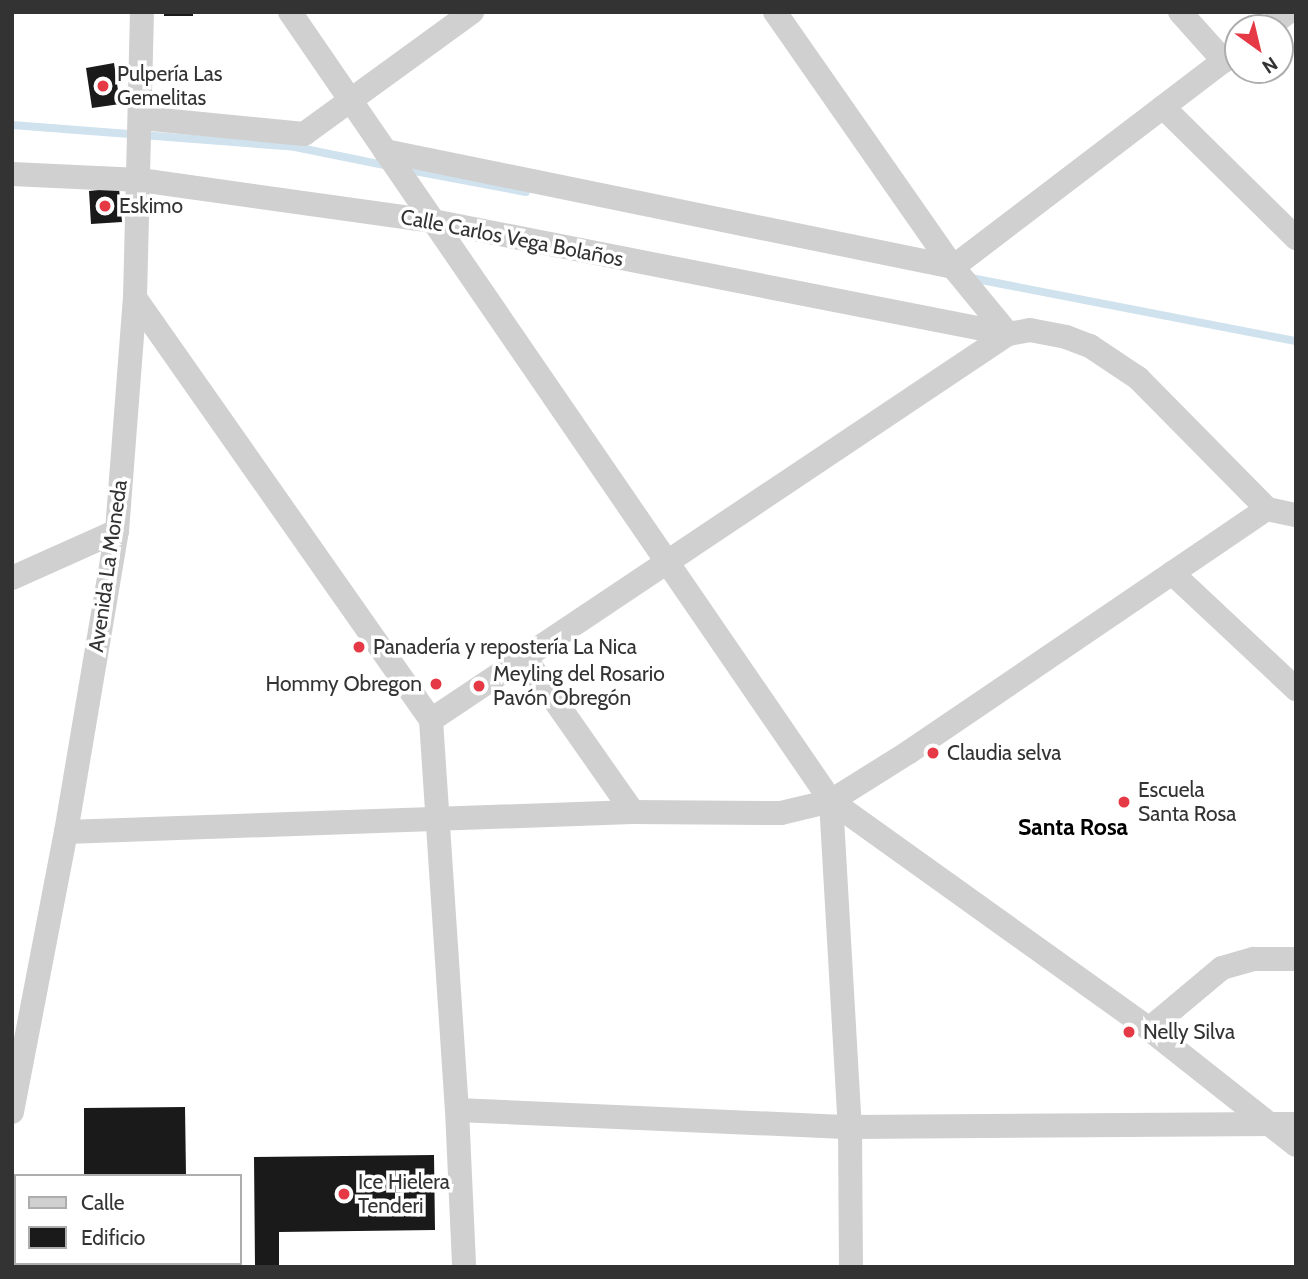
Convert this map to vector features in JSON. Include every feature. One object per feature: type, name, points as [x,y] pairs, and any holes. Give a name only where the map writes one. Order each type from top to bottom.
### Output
[{"type":"street","name":"Avenida La Moneda","points":[[12,1112],[66,832],[117,531],[135,298],[142,12]]},
{"type":"street","points":[[290,12],[831,800],[1149,1029],[1296,1145]]},
{"type":"street","points":[[141,124],[304,134],[472,12]]},
{"type":"street","points":[[430,720],[1008,334],[956,269],[775,12]]},
{"type":"street","points":[[1180,12],[1224,49]]},
{"type":"street","points":[[385,150],[956,269],[1224,60]]},
{"type":"street","points":[[1163,107],[1296,238]]},
{"type":"street","name":"Calle Carlos Vega Bolaños","points":[[12,174],[140,175],[433,221],[1008,334],[1030,330],[1066,337],[1090,346],[1138,378],[1267,509]]},
{"type":"street","points":[[135,298],[430,720],[457,1110],[464,1267]]},
{"type":"street","points":[[66,832],[435,817],[633,812],[781,813],[831,800],[909,752],[1267,509],[1296,515]]},
{"type":"street","points":[[12,578],[117,531]]},
{"type":"street","points":[[1172,573],[1296,689]]},
{"type":"street","points":[[525,658],[633,812]]},
{"type":"street","points":[[831,800],[850,1127],[851,1267]]},
{"type":"street","points":[[1149,1029],[1222,968],[1254,959],[1296,959]]},
{"type":"street","points":[[457,1110],[850,1127],[1296,1124]]},
{"type":"building","points":[[164,12],[193,12],[193,16],[164,16]]},
{"type":"building","name":"Pulpería Las Gemelitas","points":[[114,63],[120,104],[92,108],[86,68]]},
{"type":"building","name":"Eskimo","points":[[119,188],[122,222],[91,224],[89,191]]},
{"type":"building","points":[[185,1107],[186,1174],[84,1174],[84,1108]]},
{"type":"building","name":"Ice Hielera Tenderi","points":[[434,1155],[435,1230],[279,1232],[279,1267],[255,1267],[254,1157]]},
{"type":"building","points":[[85,1265],[186,1265],[186,1267]]},
{"type":"waterway","points":[[12,125],[295,147],[388,166]]},
{"type":"waterway","points":[[404,169],[526,192]]},
{"type":"waterway","points":[[971,278],[1296,341]]},
{"type":"place","name":"Pulpería Las Gemelitas","points":[[103,86]]},
{"type":"place","name":"Eskimo","points":[[105,206]]},
{"type":"place","name":"Panadería y repostería La Nica","points":[[359,647]]},
{"type":"place","name":"Hommy Obregon","points":[[436,684]]},
{"type":"place","name":"Meyling del Rosario Pavón Obregón","points":[[479,686]]},
{"type":"place","name":"Claudia selva","points":[[933,753]]},
{"type":"place","name":"Escuela Santa Rosa","points":[[1124,802]]},
{"type":"place","name":"Nelly Silva","points":[[1129,1032]]},
{"type":"place","name":"Ice Hielera Tenderi","points":[[344,1194]]},
{"type":"district","name":"Santa Rosa","points":[[1073,827]]}]
